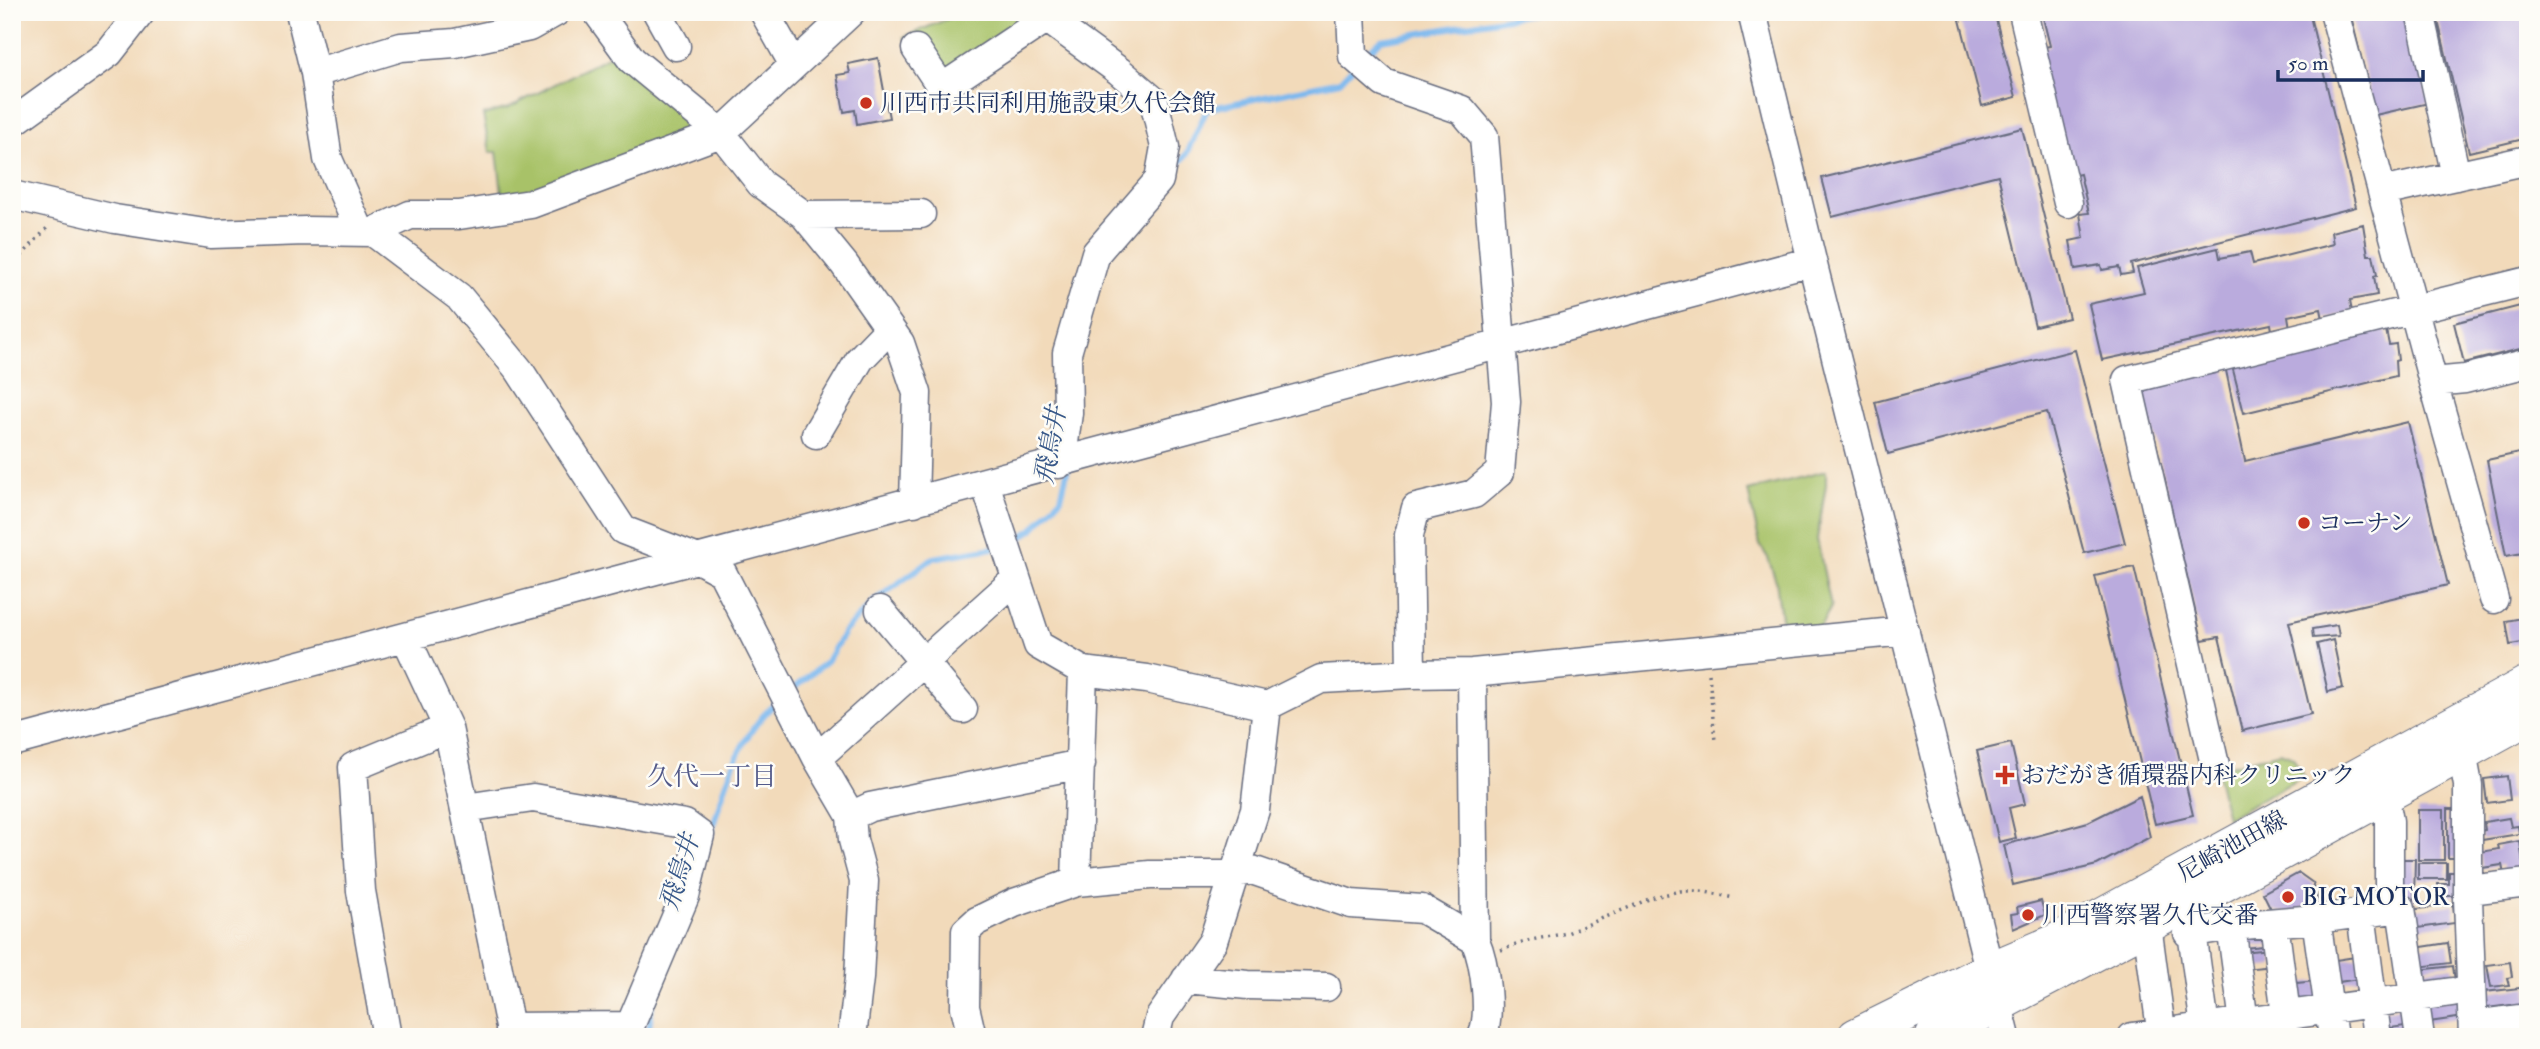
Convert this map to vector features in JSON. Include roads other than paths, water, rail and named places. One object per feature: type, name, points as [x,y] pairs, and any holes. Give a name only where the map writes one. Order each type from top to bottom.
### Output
[{"type":"main road","name":"尼崎池田線","points":[[1856,1037],[1998,1004],[2053,944],[2528,684]]},
{"type":"main road","name":"尼崎池田線","points":[[1934,1037],[2147,925],[2528,716]]},
{"type":"street","points":[[12,123],[109,53],[141,12]]},
{"type":"street","points":[[300,12],[315,73],[328,159],[366,231],[459,297],[519,370],[623,530],[698,559],[722,572],[817,758],[850,816],[853,840],[864,881],[859,978],[852,1037]]},
{"type":"street","points":[[315,73],[401,47],[455,43],[528,27],[556,12]]},
{"type":"street","points":[[597,12],[632,61],[721,133],[761,184],[804,215],[844,264],[900,343],[917,393],[914,502]]},
{"type":"street","points":[[657,12],[676,46]]},
{"type":"street","points":[[764,12],[794,65]]},
{"type":"street","points":[[1351,12],[1353,56],[1384,83],[1462,110],[1484,136],[1506,402],[1500,472],[1474,494],[1416,508],[1409,535],[1411,674]]},
{"type":"street","points":[[1752,12],[1998,1004]]},
{"type":"street","points":[[2023,12],[2068,203]]},
{"type":"street","points":[[2334,12],[2432,382],[2494,599]]},
{"type":"street","points":[[2420,12],[2456,176]]},
{"type":"street","points":[[12,195],[115,219],[211,234],[366,231],[410,215],[458,215],[531,204],[721,133],[851,13]]},
{"type":"street","points":[[916,49],[942,88],[1049,14],[1154,101],[1165,146],[1159,180],[1096,253],[1067,353],[1068,413],[1059,464]]},
{"type":"street","points":[[2382,192],[2528,160]]},
{"type":"street","points":[[804,215],[920,214]]},
{"type":"street","points":[[12,742],[1812,261]]},
{"type":"street","points":[[2215,765],[2126,380],[2528,281]]},
{"type":"street","points":[[816,434],[860,359],[889,329]]},
{"type":"street","points":[[2432,382],[2465,379],[2528,363]]},
{"type":"street","points":[[985,484],[1038,645],[1083,671],[1147,679],[1267,706],[1321,679],[1472,673],[1905,631]]},
{"type":"street","points":[[817,758],[1016,579]]},
{"type":"street","points":[[880,610],[963,709]]},
{"type":"street","points":[[406,638],[449,728],[465,808],[510,1032],[630,1026],[685,896],[700,835],[685,824],[533,798],[465,808]]},
{"type":"street","points":[[1076,882],[1083,671]]},
{"type":"street","points":[[1472,673],[1479,948],[1487,1025],[1482,1037]]},
{"type":"street","points":[[1155,1037],[1160,1017],[1213,942],[1255,810],[1267,706]]},
{"type":"street","points":[[387,1037],[361,891],[353,767],[449,728]]},
{"type":"street","points":[[2462,752],[2469,785],[2468,894],[2473,1031],[2528,1018]]},
{"type":"street","points":[[850,816],[870,807],[1081,764]]},
{"type":"street","points":[[2384,794],[2389,821],[2395,908],[2420,1037]]},
{"type":"street","points":[[972,1037],[965,1007],[966,931],[977,920],[1014,903],[1076,882],[1150,874],[1224,875],[1252,870],[1351,904],[1422,909],[1479,948]]},
{"type":"street","points":[[2468,894],[2528,883]]},
{"type":"street","points":[[2203,1031],[2204,1020],[2190,932],[2395,908]]},
{"type":"street","points":[[2361,913],[2377,1037]]},
{"type":"street","points":[[2316,919],[2331,1024]]},
{"type":"street","points":[[2274,923],[2288,1026]]},
{"type":"street","points":[[2147,925],[2162,1034]]},
{"type":"street","points":[[2231,926],[2245,1028]]},
{"type":"street","points":[[1186,979],[1248,985],[1326,987]]},
{"type":"street","points":[[2132,1037],[2331,1024],[2372,1004],[2452,992]]},
{"type":"waterway","name":"飛鳥井","points":[[1364,56],[1381,40],[1542,12]]},
{"type":"waterway","name":"飛鳥井","points":[[1171,173],[1187,154],[1207,109],[1340,81],[1354,66]]},
{"type":"waterway","name":"飛鳥井","points":[[1013,543],[1033,529],[1061,498],[1068,468]]},
{"type":"waterway","name":"飛鳥井","points":[[792,690],[827,661],[845,631],[873,602],[933,558],[999,547]]},
{"type":"waterway","name":"飛鳥井","points":[[710,836],[727,781],[742,746],[752,730],[778,701]]},
{"type":"waterway","name":"飛鳥井","points":[[648,1037],[652,1004]]},
{"type":"place","name":"川西市共同利用施設東久代会館","points":[[866,103]]},
{"type":"place","name":"コーナン","points":[[2304,523]]},
{"type":"place","name":"おだがき循環器内科クリニック","points":[[2005,775]]},
{"type":"place","name":"BIG MOTOR","points":[[2288,897]]},
{"type":"place","name":"川西警察署久代交番","points":[[2028,915]]},
{"type":"district","name":"久代一丁目","points":[[712,776]]}]
